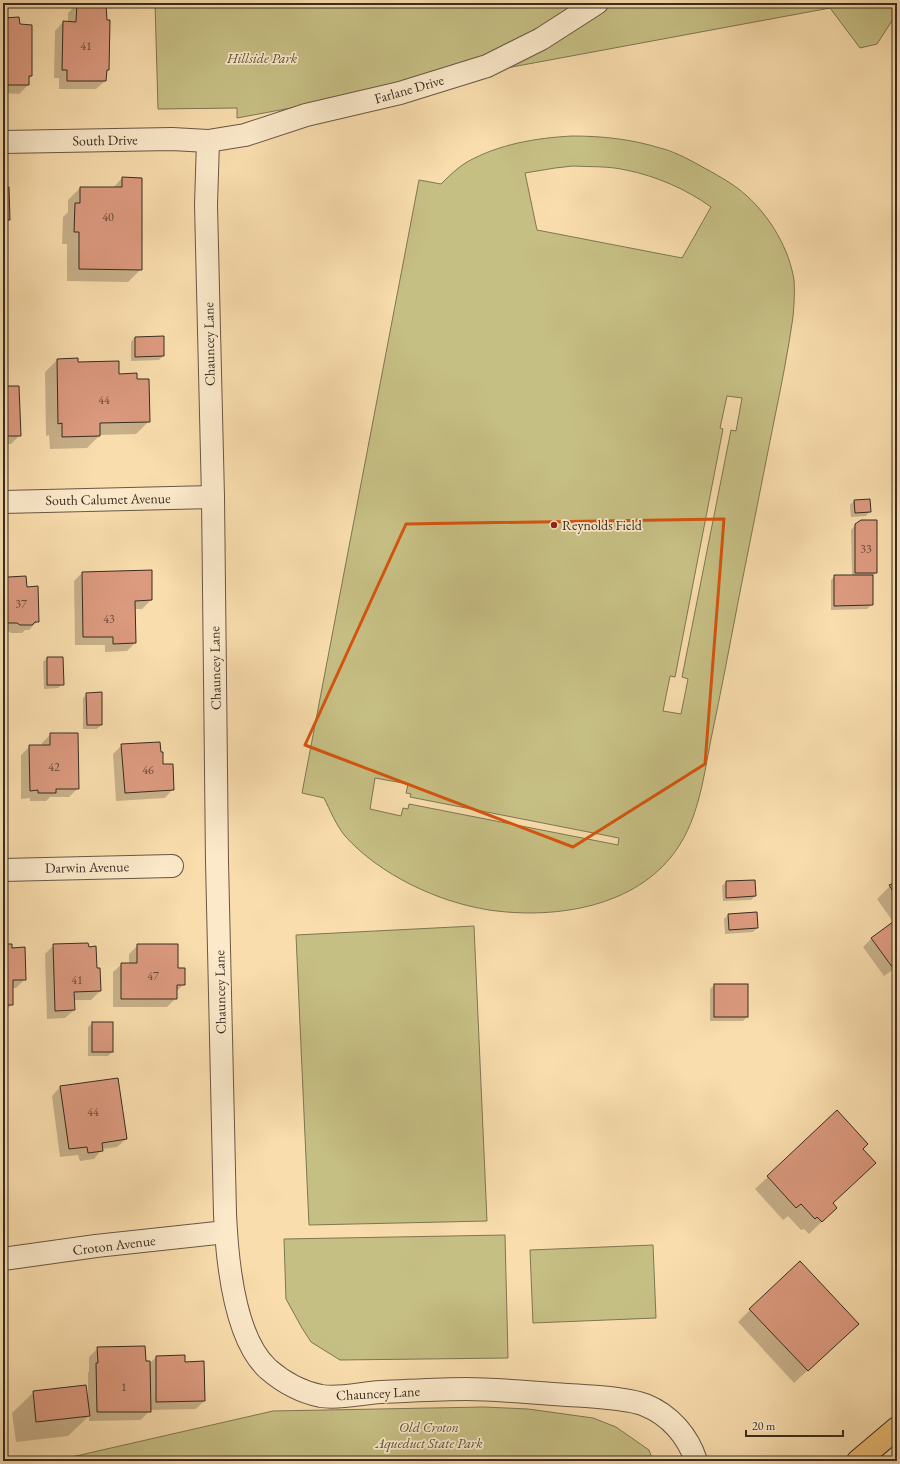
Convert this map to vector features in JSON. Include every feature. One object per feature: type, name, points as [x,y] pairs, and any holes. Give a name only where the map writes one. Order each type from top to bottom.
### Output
[{"type":"main road","points":[[858,1461],[897,1428]]},
{"type":"street","name":"Farlane Drive","points":[[208,141],[245,134],[306,115],[400,93],[487,66],[541,39],[597,3]]},
{"type":"street","name":"South Drive","points":[[3,142],[172,139],[208,141]]},
{"type":"street","name":"Chauncey Lane","points":[[208,141],[206,205],[213,497],[216,861],[226,1232],[234,1296],[246,1337],[257,1356],[268,1368],[288,1384],[321,1396],[341,1397],[366,1393],[467,1389],[612,1397],[644,1404],[661,1413],[677,1426],[693,1451],[696,1461]]},
{"type":"street","name":"South Calumet Avenue","points":[[3,502],[213,497]]},
{"type":"street","name":"Darwin Avenue","points":[[3,870],[172,866]]},
{"type":"street","name":"Croton Avenue","points":[[3,1259],[96,1246],[226,1232]]},
{"type":"highlighted area","points":[[724,519],[705,764],[573,847],[305,745],[406,524]]},
{"type":"green space","name":"Hillside Park","points":[[155,3],[897,3],[897,13],[877,44],[860,48],[830,8],[237,118],[237,108],[158,109]]},
{"type":"green space","points":[[558,137],[605,137],[638,142],[665,149],[694,162],[736,187],[764,214],[778,235],[792,268],[794,280],[794,303],[784,369],[702,786],[688,830],[671,857],[654,875],[634,888],[611,899],[588,906],[563,911],[538,913],[513,912],[489,910],[450,901],[411,885],[375,863],[345,836],[324,798],[302,793],[419,180],[441,184],[463,164],[479,156],[505,146],[531,140]],"holes":[[[573,166],[613,168],[648,176],[681,189],[711,207],[682,258],[537,230],[525,173]],[[727,396],[742,398],[736,431],[731,430],[682,677],[688,679],[681,714],[663,711],[670,676],[675,677],[723,429],[720,428]],[[375,778],[408,784],[406,793],[411,794],[410,797],[619,838],[618,845],[409,804],[408,809],[403,808],[401,816],[370,809]]]},
{"type":"green space","points":[[474,926],[487,1221],[309,1225],[296,935]]},
{"type":"green space","points":[[505,1235],[508,1358],[340,1360],[311,1342],[286,1299],[284,1239]]},
{"type":"green space","points":[[653,1245],[656,1318],[533,1323],[530,1250]]},
{"type":"green space","name":"Old Croton Aqueduct State Park","points":[[484,1407],[528,1409],[593,1418],[616,1427],[649,1450],[653,1461],[54,1461],[273,1411]]},
{"type":"building","points":[[77,3],[106,4],[107,20],[110,20],[109,70],[107,70],[106,81],[67,81],[67,70],[62,70],[63,21],[76,22]]},
{"type":"building","points":[[19,17],[20,24],[32,25],[32,76],[29,76],[29,85],[3,85],[3,18]]},
{"type":"building","points":[[122,177],[142,178],[142,270],[79,269],[79,232],[74,232],[75,203],[80,203],[80,187],[122,187]]},
{"type":"building","points":[[9,187],[10,220],[7,220],[7,238],[3,238],[3,188]]},
{"type":"building","points":[[164,336],[164,356],[135,357],[135,337]]},
{"type":"building","points":[[78,358],[78,362],[119,361],[119,374],[137,373],[137,379],[149,379],[150,422],[100,423],[100,436],[62,437],[62,423],[58,424],[57,359]]},
{"type":"building","points":[[3,386],[19,386],[21,436],[3,436]]},
{"type":"building","points":[[870,499],[871,512],[855,513],[854,500]]},
{"type":"building","points":[[861,520],[877,520],[877,573],[855,573],[855,524]]},
{"type":"building","points":[[152,570],[152,600],[135,601],[136,643],[113,644],[113,637],[83,637],[82,572]]},
{"type":"building","points":[[3,572],[8,577],[26,576],[27,587],[38,586],[39,622],[35,622],[32,625],[3,623]]},
{"type":"building","points":[[834,575],[873,575],[873,605],[834,606]]},
{"type":"building","points":[[47,657],[63,657],[64,685],[47,685]]},
{"type":"building","points":[[102,692],[102,725],[87,725],[86,693]]},
{"type":"building","points":[[50,733],[78,733],[79,789],[56,789],[56,793],[38,793],[38,790],[30,791],[29,745],[50,745]]},
{"type":"building","points":[[160,742],[161,752],[163,752],[163,764],[173,764],[174,790],[125,793],[121,744]]},
{"type":"building","points":[[755,880],[756,896],[726,898],[726,881]]},
{"type":"building","points":[[897,882],[897,897],[889,885]]},
{"type":"building","points":[[757,912],[758,928],[729,930],[728,914]]},
{"type":"building","points":[[897,919],[897,965],[893,968],[871,938]]},
{"type":"building","points":[[88,943],[89,947],[96,946],[97,968],[100,968],[101,991],[74,992],[75,1010],[55,1011],[53,944]]},
{"type":"building","points":[[3,944],[12,944],[12,948],[25,947],[26,980],[13,980],[13,1005],[3,1005]]},
{"type":"building","points":[[137,944],[178,944],[178,968],[185,968],[185,985],[177,985],[177,999],[121,999],[121,963],[137,963]]},
{"type":"building","points":[[714,984],[748,984],[748,1017],[714,1017]]},
{"type":"building","points":[[92,1022],[113,1022],[113,1052],[92,1052]]},
{"type":"building","points":[[118,1078],[127,1139],[102,1143],[103,1151],[88,1153],[87,1147],[69,1149],[60,1086]]},
{"type":"building","points":[[837,1110],[868,1144],[863,1149],[876,1163],[833,1203],[837,1208],[822,1222],[817,1217],[815,1219],[801,1204],[796,1208],[767,1176]]},
{"type":"building","points":[[800,1261],[859,1324],[808,1371],[749,1309]]},
{"type":"building","points":[[145,1346],[146,1361],[150,1361],[151,1412],[97,1412],[97,1347]]},
{"type":"building","points":[[185,1355],[185,1362],[204,1361],[205,1401],[156,1402],[156,1356]]},
{"type":"building","points":[[86,1385],[90,1416],[36,1422],[33,1391]]},
{"type":"place","name":"Reynolds Field","points":[[554,525]]}]
